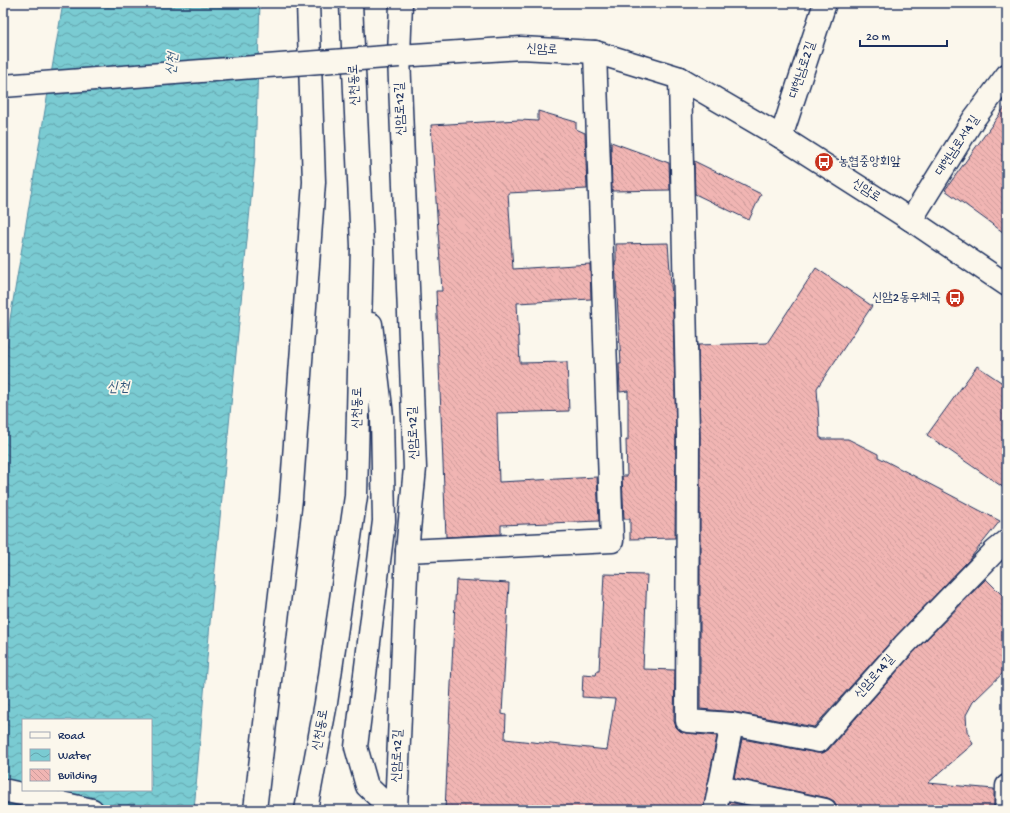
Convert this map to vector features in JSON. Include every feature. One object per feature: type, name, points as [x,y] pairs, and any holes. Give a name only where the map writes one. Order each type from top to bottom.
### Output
[{"type":"main road","points":[[255,810],[291,499],[314,182],[308,3]]},
{"type":"main road","name":"신천동로","points":[[306,810],[326,703],[356,496],[362,246],[351,3]]},
{"type":"main road","name":"신암로12길","points":[[396,810],[407,551],[415,468],[399,56],[401,3]]},
{"type":"main road","name":"대현남로2길","points":[[781,137],[826,3]]},
{"type":"main road","name":"신암로","points":[[3,86],[521,48],[595,52],[680,78],[781,137],[911,220],[1007,285]]},
{"type":"main road","points":[[407,551],[612,541],[595,52]]},
{"type":"main road","name":"대현남로서4길","points":[[911,220],[973,120],[1007,74]]},
{"type":"main road","name":"신암로14길","points":[[680,78],[688,435],[687,721],[732,724],[819,741],[904,645],[1003,552]]},
{"type":"main road","points":[[362,246],[382,416],[384,521],[356,747],[367,786],[392,810]]},
{"type":"main road","points":[[714,810],[732,724]]},
{"type":"main road","points":[[1006,810],[1007,786]]},
{"type":"main road","points":[[719,787],[825,810]]},
{"type":"main road","points":[[3,790],[92,810]]},
{"type":"water","name":"신천","points":[[63,3],[260,3],[255,158],[212,600],[194,810],[3,810],[3,391],[10,319]]},
{"type":"building","points":[[1007,104],[1007,235],[945,190]]},
{"type":"building","points":[[538,111],[576,122],[576,129],[585,133],[587,189],[508,193],[513,269],[590,264],[591,299],[517,303],[520,363],[567,362],[569,411],[497,413],[499,482],[597,477],[599,521],[501,525],[501,534],[446,537],[436,291],[442,291],[431,125],[519,120],[538,121]]},
{"type":"building","points":[[611,142],[669,163],[670,190],[612,191]]},
{"type":"building","points":[[694,161],[761,194],[749,220],[695,194]]},
{"type":"building","points":[[668,243],[673,312],[676,435],[675,538],[630,539],[630,519],[624,519],[622,476],[627,476],[626,440],[628,440],[628,391],[620,392],[619,364],[621,364],[615,262],[616,244]]},
{"type":"building","points":[[816,268],[872,306],[817,388],[820,438],[848,439],[878,454],[878,457],[1000,521],[968,561],[895,637],[814,727],[734,712],[700,709],[700,435],[698,345],[767,343]]},
{"type":"building","points":[[977,366],[1007,386],[1007,490],[927,435]]},
{"type":"building","points":[[604,574],[647,575],[643,669],[675,670],[674,721],[676,727],[680,731],[717,736],[703,810],[445,810],[456,580],[509,583],[502,714],[506,715],[505,739],[607,750],[615,699],[582,697],[583,674],[596,675],[597,671],[599,671]]},
{"type":"building","points":[[986,579],[1007,600],[1007,669],[973,702],[966,715],[967,731],[973,744],[928,783],[994,789],[994,810],[837,810],[837,806],[834,801],[828,798],[734,778],[742,739],[817,753],[823,753],[828,750],[913,653]]},
{"type":"building","points":[[729,802],[766,810],[728,810]]},
{"type":"place","name":"농협중앙회앞","points":[[824,162]]},
{"type":"place","name":"신암2동우체국","points":[[955,298]]}]
